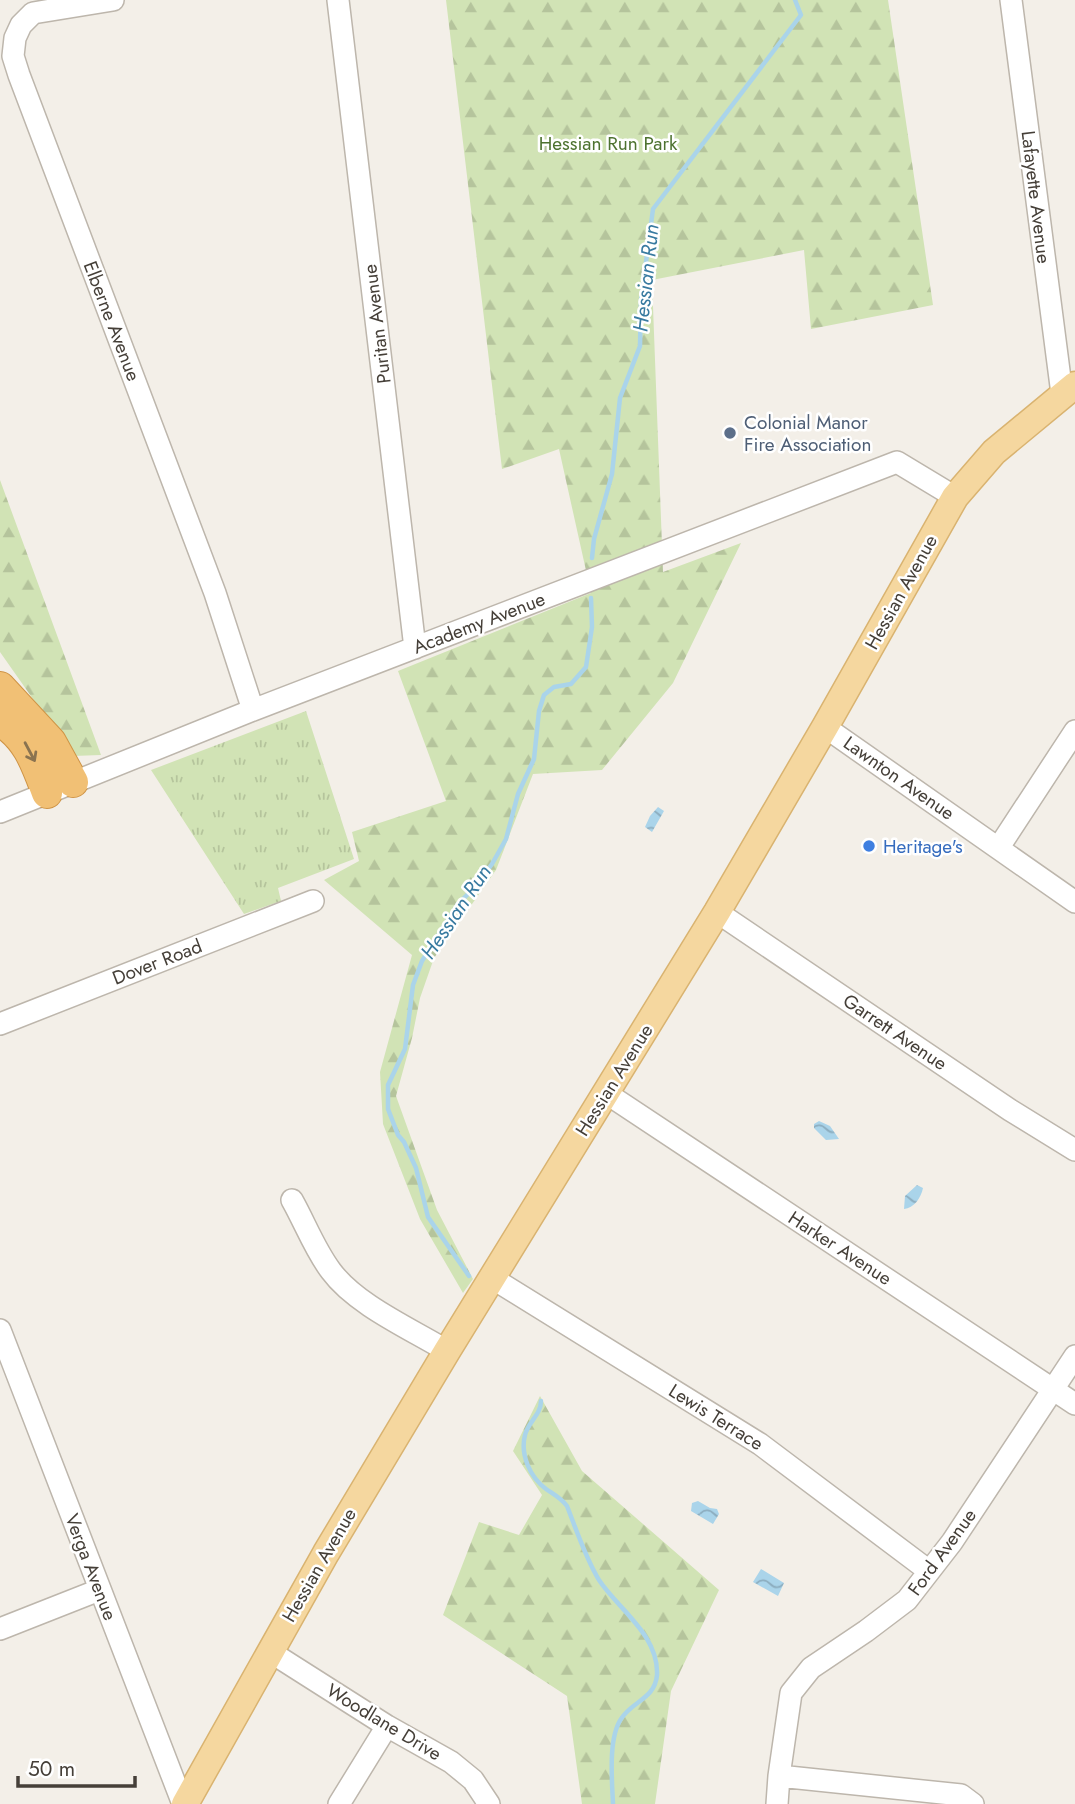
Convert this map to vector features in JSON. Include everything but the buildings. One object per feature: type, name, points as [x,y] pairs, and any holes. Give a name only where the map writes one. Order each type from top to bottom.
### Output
[{"type":"highway","points":[[0,687],[51,742],[60,788]]},
{"type":"highway","points":[[0,721],[17,733],[60,788]]},
{"type":"main road","name":"Hessian Avenue","points":[[184,1804],[269,1651],[447,1351],[717,912],[955,497],[994,452],[1068,389]]},
{"type":"street","name":"Elberne Avenue","points":[[113,0],[33,13],[21,25],[15,38],[13,55],[215,593],[253,710]]},
{"type":"street","name":"Puritan Avenue","points":[[338,0],[415,648]]},
{"type":"street","name":"Lafayette Avenue","points":[[1011,0],[1068,389]]},
{"type":"street","name":"Academy Avenue","points":[[0,812],[253,710],[897,462],[955,497]]},
{"type":"street","name":"Lawnton Avenue","points":[[825,727],[1075,902]]},
{"type":"street","points":[[999,847],[1075,731]]},
{"type":"street","name":"Dover Road","points":[[0,1024],[313,901]]},
{"type":"street","name":"Garrett Avenue","points":[[717,912],[1010,1110],[1075,1150]]},
{"type":"street","name":"Harker Avenue","points":[[606,1093],[1075,1404]]},
{"type":"street","points":[[292,1200],[331,1271],[346,1288],[447,1351]]},
{"type":"street","name":"Lewis Terrace","points":[[492,1278],[760,1444],[929,1571]]},
{"type":"street","name":"Verga Avenue","points":[[0,1329],[6,1366],[184,1804]]},
{"type":"street","name":"Ford Avenue","points":[[777,1804],[791,1693],[810,1668],[907,1600],[951,1542],[1075,1356]]},
{"type":"street","points":[[0,1629],[99,1590]]},
{"type":"street","name":"Woodlane Drive","points":[[269,1651],[468,1775],[479,1786],[489,1804]]},
{"type":"street","points":[[339,1804],[387,1726]]},
{"type":"street","points":[[779,1776],[961,1795],[973,1804]]},
{"type":"green space","name":"Hessian Run Park","points":[[446,0],[888,0],[933,305],[811,329],[804,250],[652,280],[663,572],[741,543],[673,683],[602,770],[533,774],[496,870],[434,958],[420,998],[396,1096],[437,1210],[473,1279],[463,1293],[420,1219],[383,1124],[380,1072],[412,955],[324,880],[359,861],[352,832],[446,801],[398,671],[591,593],[559,449],[502,469]]},
{"type":"green space","points":[[0,480],[101,755],[73,756],[0,652]]},
{"type":"green space","points":[[306,711],[354,859],[278,888],[281,901],[244,914],[151,770]]},
{"type":"green space","points":[[540,1396],[582,1471],[719,1590],[671,1691],[655,1804],[582,1804],[567,1696],[443,1615],[479,1522],[519,1535],[542,1495],[513,1451]]},
{"type":"water","points":[[658,807],[664,811],[652,832],[645,827]]},
{"type":"water","points":[[819,1121],[830,1126],[839,1139],[826,1140],[814,1128],[814,1124]]},
{"type":"water","points":[[917,1185],[923,1188],[919,1199],[911,1207],[904,1209],[905,1196]]},
{"type":"water","points":[[698,1501],[717,1509],[719,1514],[713,1524],[691,1511],[692,1503]]},
{"type":"water","points":[[761,1569],[784,1583],[778,1596],[753,1582]]},
{"type":"waterway","name":"Hessian Run","points":[[592,558],[594,539],[612,474],[620,398],[640,346],[641,300],[653,209],[801,15],[795,0]]},
{"type":"waterway","name":"Hessian Run","points":[[469,1276],[428,1217],[416,1168],[398,1135],[388,1109],[388,1085],[405,1049],[413,985],[422,961],[458,904],[476,886],[506,839],[518,794],[534,759],[539,711],[544,695],[554,687],[571,684],[586,667],[592,627],[591,598]]},
{"type":"waterway","name":"Hessian Run","points":[[541,1401],[525,1435],[525,1458],[531,1472],[540,1484],[567,1506],[599,1580],[645,1635],[656,1661],[657,1675],[652,1689],[626,1713],[617,1727],[612,1760],[613,1804]]},
{"type":"place","name":"Colonial Manor Fire Association","points":[[730,433]]},
{"type":"place","name":"Heritage's","points":[[869,846]]}]
